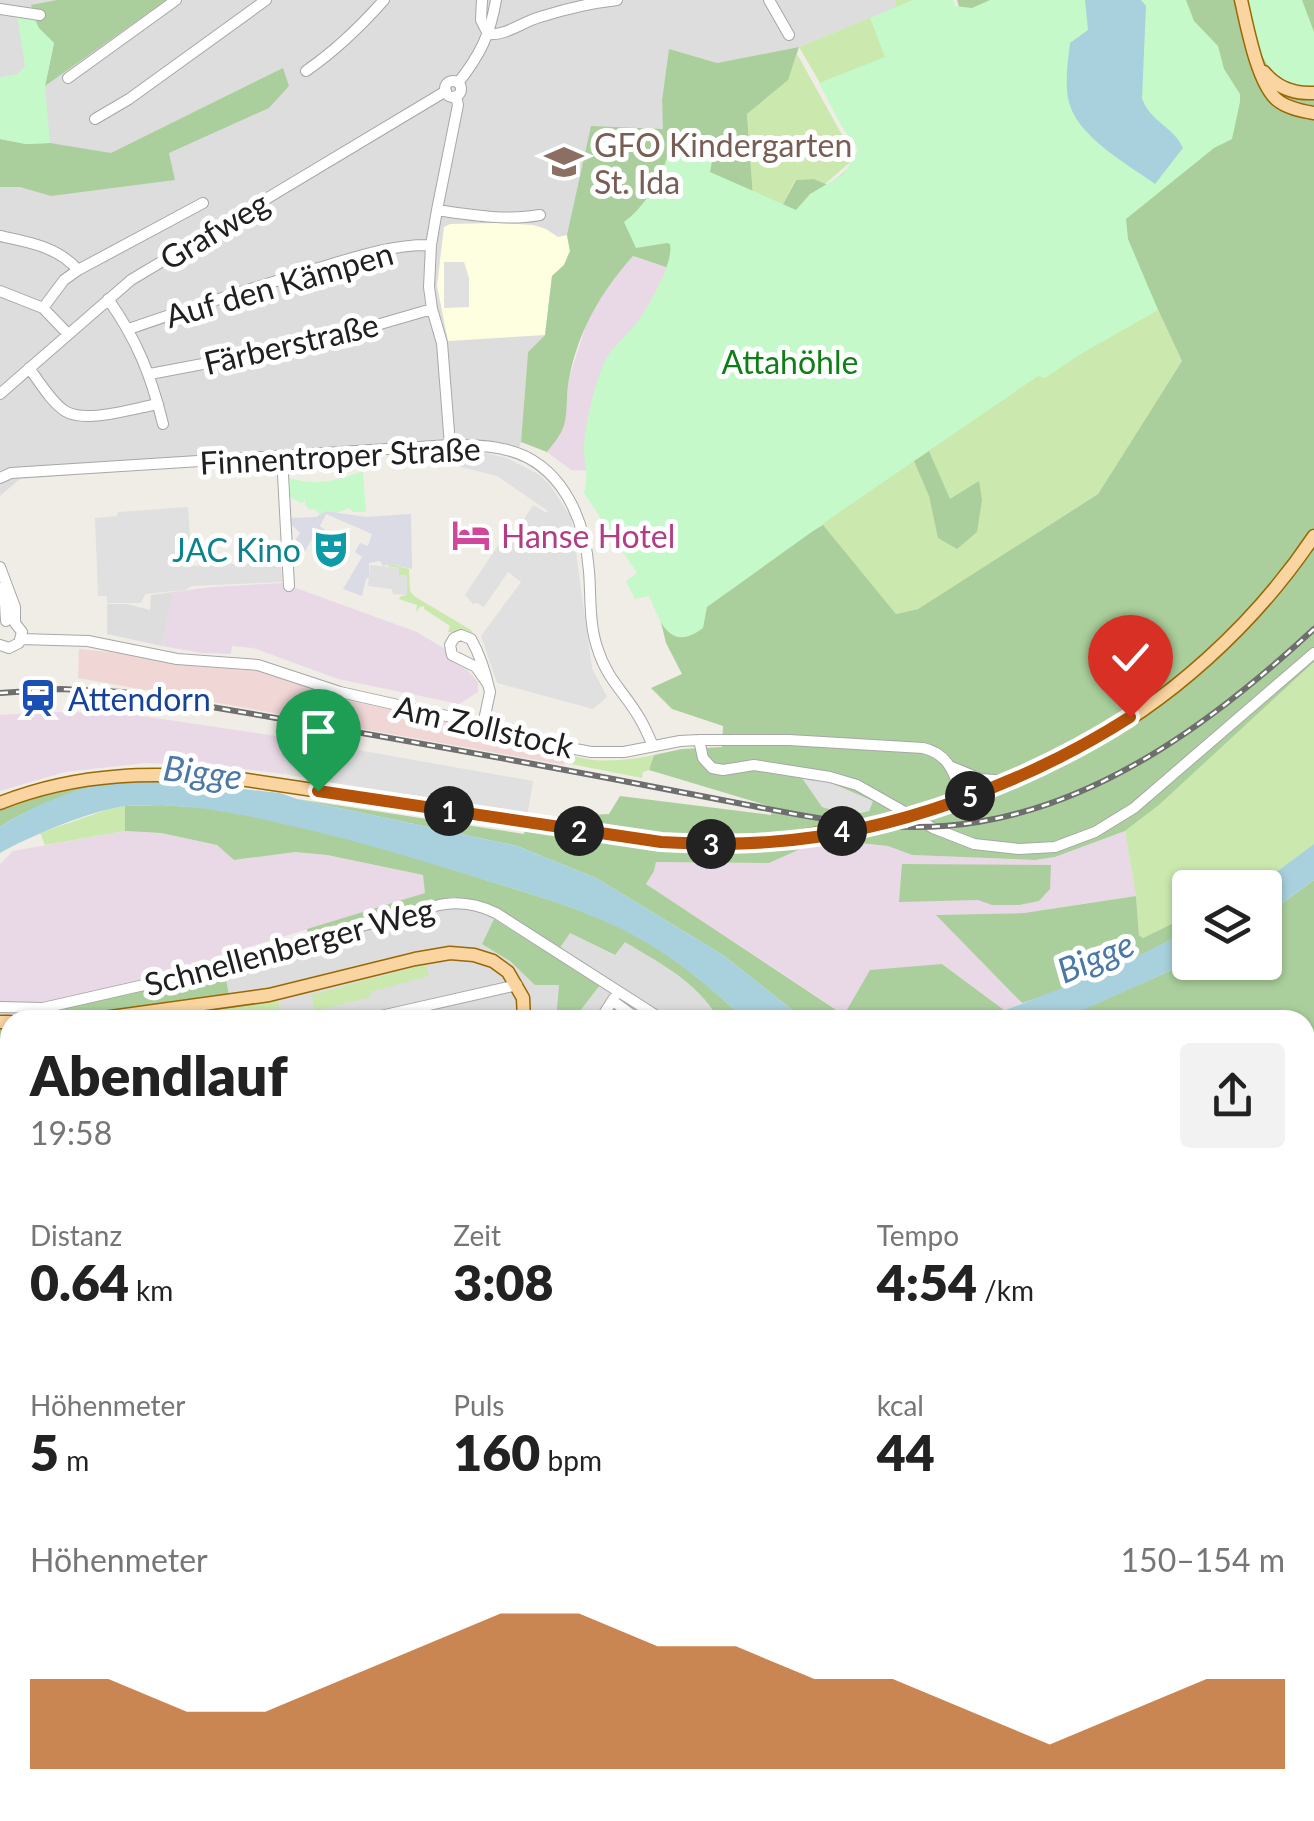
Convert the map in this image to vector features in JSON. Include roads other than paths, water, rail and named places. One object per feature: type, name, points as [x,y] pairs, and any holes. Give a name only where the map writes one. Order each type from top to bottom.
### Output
[{"type":"main road","points":[[1241,0],[1251,45],[1266,84],[1277,100],[1314,113]]},
{"type":"main road","points":[[1260,66],[1267,77],[1288,90],[1314,93]]},
{"type":"main road","points":[[0,803],[45,788],[108,775],[158,773],[240,779],[661,842],[770,842],[890,821],[1006,781],[1077,750],[1130,717],[1184,678],[1248,617],[1314,536]]},
{"type":"main road","points":[[161,1010],[270,995],[450,953],[474,954],[508,972],[518,984],[525,1010]]},
{"type":"street","points":[[68,78],[176,0]]},
{"type":"street","points":[[95,119],[129,99],[266,0]]},
{"type":"street","points":[[306,71],[326,57],[384,0]]},
{"type":"street","points":[[482,0],[481,20],[488,34]]},
{"type":"street","points":[[488,34],[496,0]]},
{"type":"street","points":[[488,34],[498,35],[535,18],[591,3],[618,0]]},
{"type":"street","points":[[769,0],[789,35]]},
{"type":"street","points":[[0,9],[40,16]]},
{"type":"street","name":"Grafweg","points":[[0,394],[131,280],[451,94],[449,83],[458,83],[488,34]]},
{"type":"street","points":[[450,446],[442,343],[429,287],[431,245],[458,104],[451,94]]},
{"type":"street","points":[[44,308],[64,280],[78,270],[203,203]]},
{"type":"street","points":[[437,210],[473,216],[540,216]]},
{"type":"street","points":[[0,236],[50,249],[78,270]]},
{"type":"street","name":"Auf den Kämpen","points":[[129,329],[358,257],[431,245]]},
{"type":"street","points":[[0,291],[44,308],[67,334]]},
{"type":"street","name":"Auf den Kämpen","points":[[108,299],[129,329],[150,374],[163,424]]},
{"type":"street","name":"Färberstraße","points":[[150,374],[318,342],[432,309]]},
{"type":"street","points":[[29,368],[61,409],[70,414],[96,415],[158,404]]},
{"type":"street","name":"Finnentroper Straße","points":[[0,478],[10,473],[450,446],[506,449],[541,466],[563,488],[578,514],[586,544],[596,646],[607,674],[639,717],[653,746]]},
{"type":"street","points":[[282,456],[288,586]]},
{"type":"street","points":[[0,567],[16,607],[7,623]]},
{"type":"street","points":[[0,588],[7,623]]},
{"type":"street","points":[[0,646],[13,648],[21,639],[20,628],[7,623]]},
{"type":"street","points":[[483,725],[488,684],[476,649],[468,637],[457,636],[452,640],[452,655],[476,668],[488,684]]},
{"type":"street","name":"Am Zollstock","points":[[21,639],[103,642],[177,658],[258,665],[340,692],[483,725],[522,739],[591,752],[624,752],[653,746]]},
{"type":"street","points":[[459,660],[475,662],[476,649]]},
{"type":"street","points":[[699,740],[702,758],[712,768],[754,766],[830,777],[974,844],[1019,849],[1055,846],[1095,832],[1134,808],[1314,653]]},
{"type":"street","points":[[653,746],[699,740],[913,746],[943,756],[964,798]]},
{"type":"street","points":[[951,766],[966,775],[1006,781]]},
{"type":"street","name":"Schnellenberger Weg","points":[[0,1006],[43,1008],[144,985],[452,903],[478,906],[496,914],[615,996],[643,1010]]},
{"type":"street","points":[[406,1010],[518,984]]},
{"type":"street","points":[[606,1010],[615,996]]},
{"type":"street","name":"Schnellenberger Weg","points":[[615,996],[629,1010]]},
{"type":"water","points":[[1085,0],[1141,0],[1146,6],[1142,98],[1150,113],[1183,148],[1155,184],[1103,147],[1073,112],[1067,91],[1068,57],[1070,43],[1088,30]]},
{"type":"water","points":[[123,780],[280,793],[517,846],[596,878],[723,955],[792,1010],[735,1010],[662,952],[574,909],[384,850],[251,817],[190,807],[127,806],[62,824],[0,853],[0,827],[11,820],[73,792]]},
{"type":"water","points":[[1314,844],[1314,880],[1282,904],[1282,870],[1279,870]]},
{"type":"water","points":[[1172,939],[1172,970],[1083,1010],[1005,1010]]},
{"type":"railway","points":[[0,693],[61,689],[122,692],[809,817],[893,827],[949,826],[1026,811],[1116,775],[1200,723],[1314,629]]},
{"type":"place","name":"GFO Kindergarten St. Ida","points":[[564,162]]},
{"type":"place","name":"Hanse Hotel","points":[[471,535]]},
{"type":"place","name":"JAC Kino","points":[[331,549]]},
{"type":"place","name":"Attendorn","points":[[38,698]]},
{"type":"park label","name":"Attahöhle","points":[[790,361]]},
{"type":"water label","name":"Bigge","points":[[203,771]]},
{"type":"water label","name":"Bigge","points":[[1095,956]]}]
